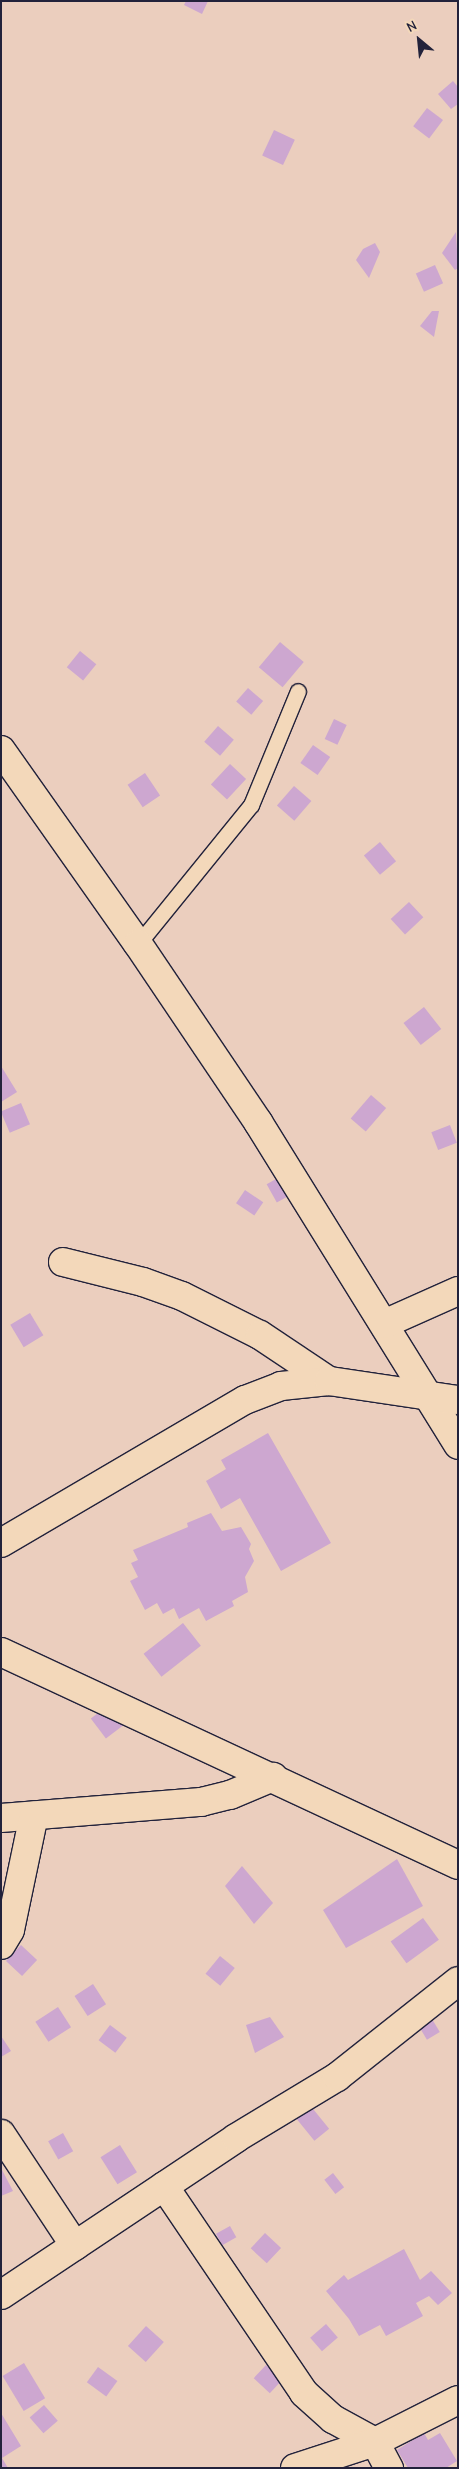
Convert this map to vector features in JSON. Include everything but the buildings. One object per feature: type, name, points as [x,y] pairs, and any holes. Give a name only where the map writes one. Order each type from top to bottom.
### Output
[{"type":"street","points":[[1,750],[138,944],[258,1122],[458,1445]]},
{"type":"street","points":[[62,1262],[143,1282],[182,1296],[260,1335],[328,1381]]},
{"type":"street","points":[[384,1324],[458,1292]]},
{"type":"street","points":[[3,1539],[244,1400],[281,1386],[328,1381],[458,1400]]},
{"type":"street","points":[[1,1652],[273,1777],[458,1865]]},
{"type":"street","points":[[1,1818],[201,1802],[230,1794],[273,1777]]},
{"type":"street","points":[[1,1945],[10,1930],[34,1815]]},
{"type":"street","points":[[1,2295],[236,2138],[337,2077],[458,1981]]},
{"type":"street","points":[[1,2134],[75,2246]]},
{"type":"street","points":[[164,2186],[304,2393],[333,2418],[375,2442],[389,2468]]},
{"type":"street","points":[[295,2468],[375,2442],[458,2400]]},
{"type":"lane","points":[[138,944],[250,805],[298,691]]}]
